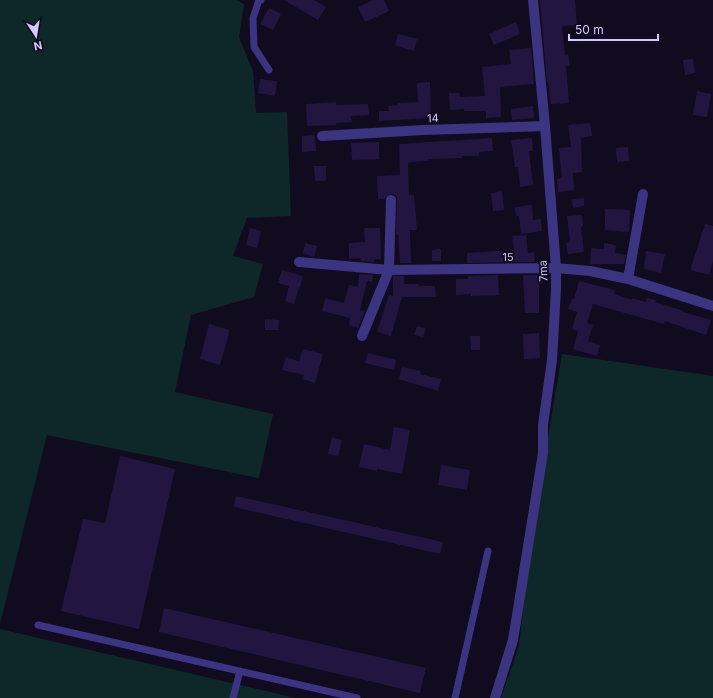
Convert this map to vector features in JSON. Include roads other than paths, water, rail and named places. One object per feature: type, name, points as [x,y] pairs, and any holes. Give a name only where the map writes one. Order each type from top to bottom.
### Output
[{"type":"street","name":"7ma","points":[[495,698],[513,640],[543,453],[543,425],[552,360],[556,289],[556,268],[545,126],[533,0]]},
{"type":"street","name":"14","points":[[322,136],[423,130],[545,126]]},
{"type":"street","points":[[628,279],[643,194]]},
{"type":"street","points":[[362,336],[389,270],[391,200]]},
{"type":"street","name":"15","points":[[299,262],[389,270],[556,268],[590,271],[628,279],[713,306]]},
{"type":"lane","points":[[260,0],[253,18],[254,47],[268,70]]},
{"type":"lane","points":[[455,698],[488,551]]},
{"type":"lane","points":[[38,625],[358,698]]},
{"type":"lane","points":[[233,698],[240,671]]}]
